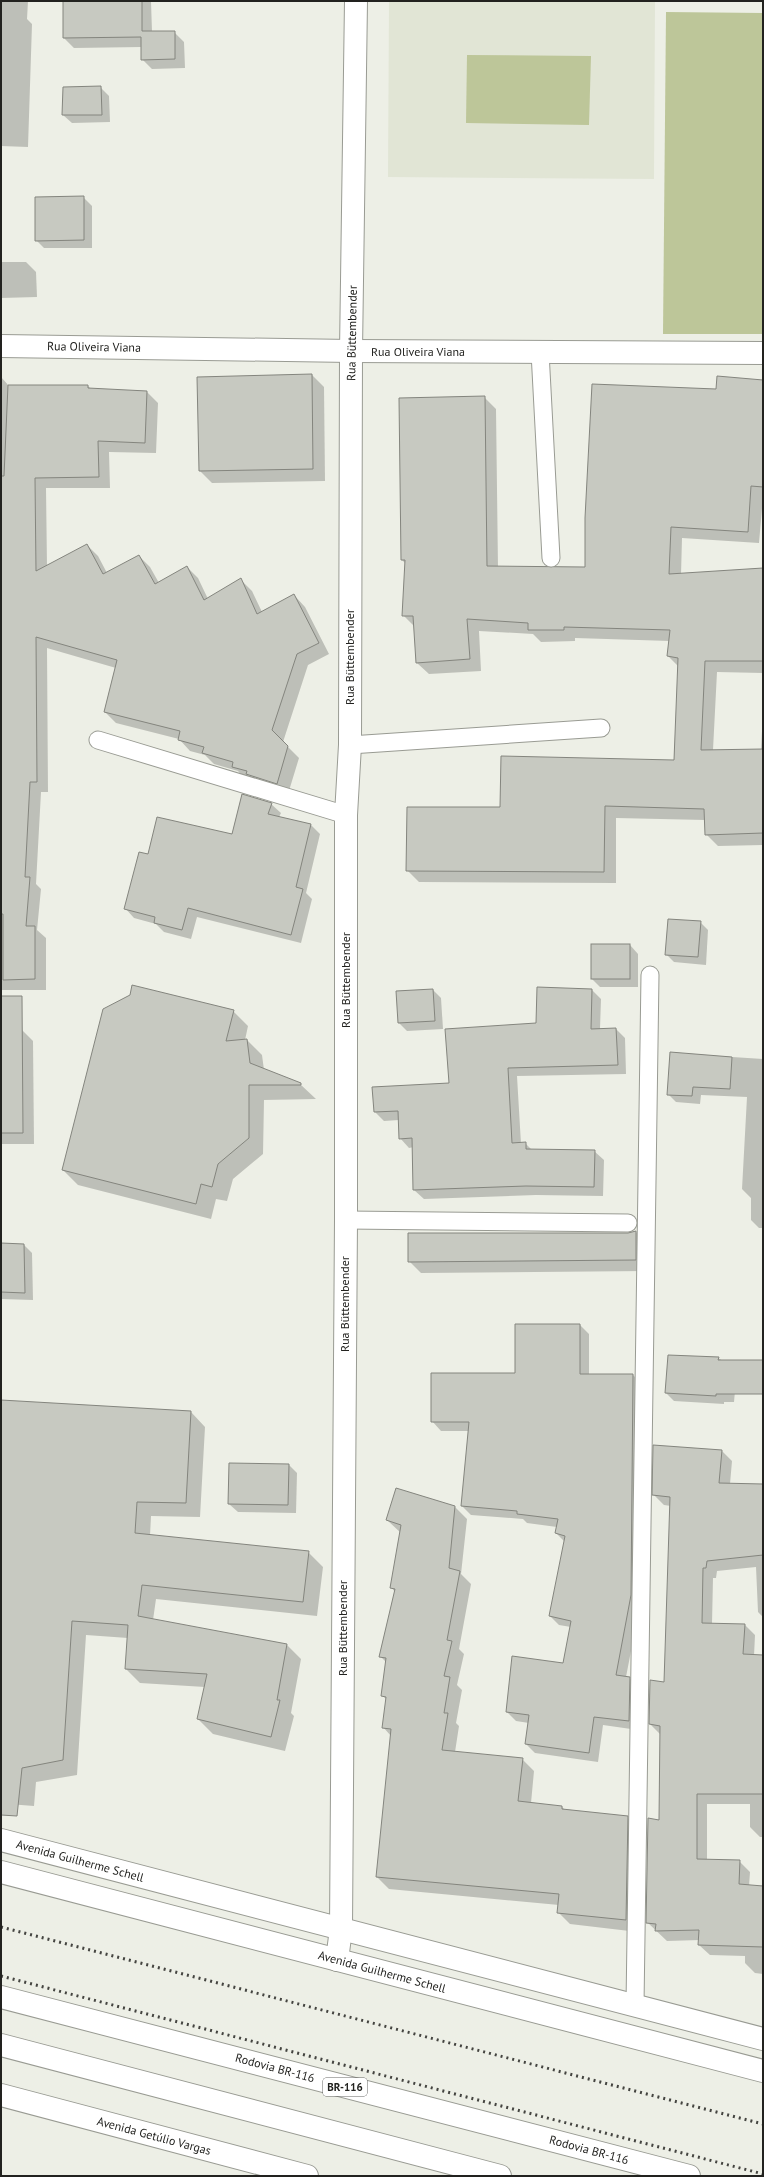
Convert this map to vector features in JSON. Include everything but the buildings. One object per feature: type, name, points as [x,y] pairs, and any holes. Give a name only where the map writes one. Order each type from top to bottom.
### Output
[{"type":"main road","name":"Rua Büttembender","points":[[337,1960],[340,1929],[346,1220],[346,815],[350,745],[351,351],[356,1]]},
{"type":"main road","name":"Rua Oliveira Viana","points":[[1,346],[351,351],[763,353]]},
{"type":"main road","name":"Avenida Guilherme Schell","points":[[1,1840],[763,2039]]},
{"type":"main road","name":"Avenida Guilherme Schell","points":[[1,1872],[763,2071]]},
{"type":"main road","name":"Rodovia BR-116","points":[[1,1997],[689,2176]]},
{"type":"main road","points":[[1,2045],[500,2176]]},
{"type":"main road","name":"Avenida Getúlio Vargas","points":[[1,2095],[295,2174]]},
{"type":"lane","points":[[540,352],[551,558]]},
{"type":"lane","points":[[350,745],[601,728]]},
{"type":"lane","points":[[98,740],[346,815]]},
{"type":"lane","points":[[635,2005],[650,975]]},
{"type":"lane","points":[[346,1220],[628,1223]]},
{"type":"shaded area","points":[[389,1],[655,1],[654,179],[388,177]]},
{"type":"green space","points":[[666,12],[763,13],[763,334],[663,334]]},
{"type":"green space","points":[[467,55],[591,56],[589,125],[466,123]]},
{"type":"railway","points":[[1,1927],[763,2124]]},
{"type":"railway","points":[[1,1976],[763,2174]]}]
